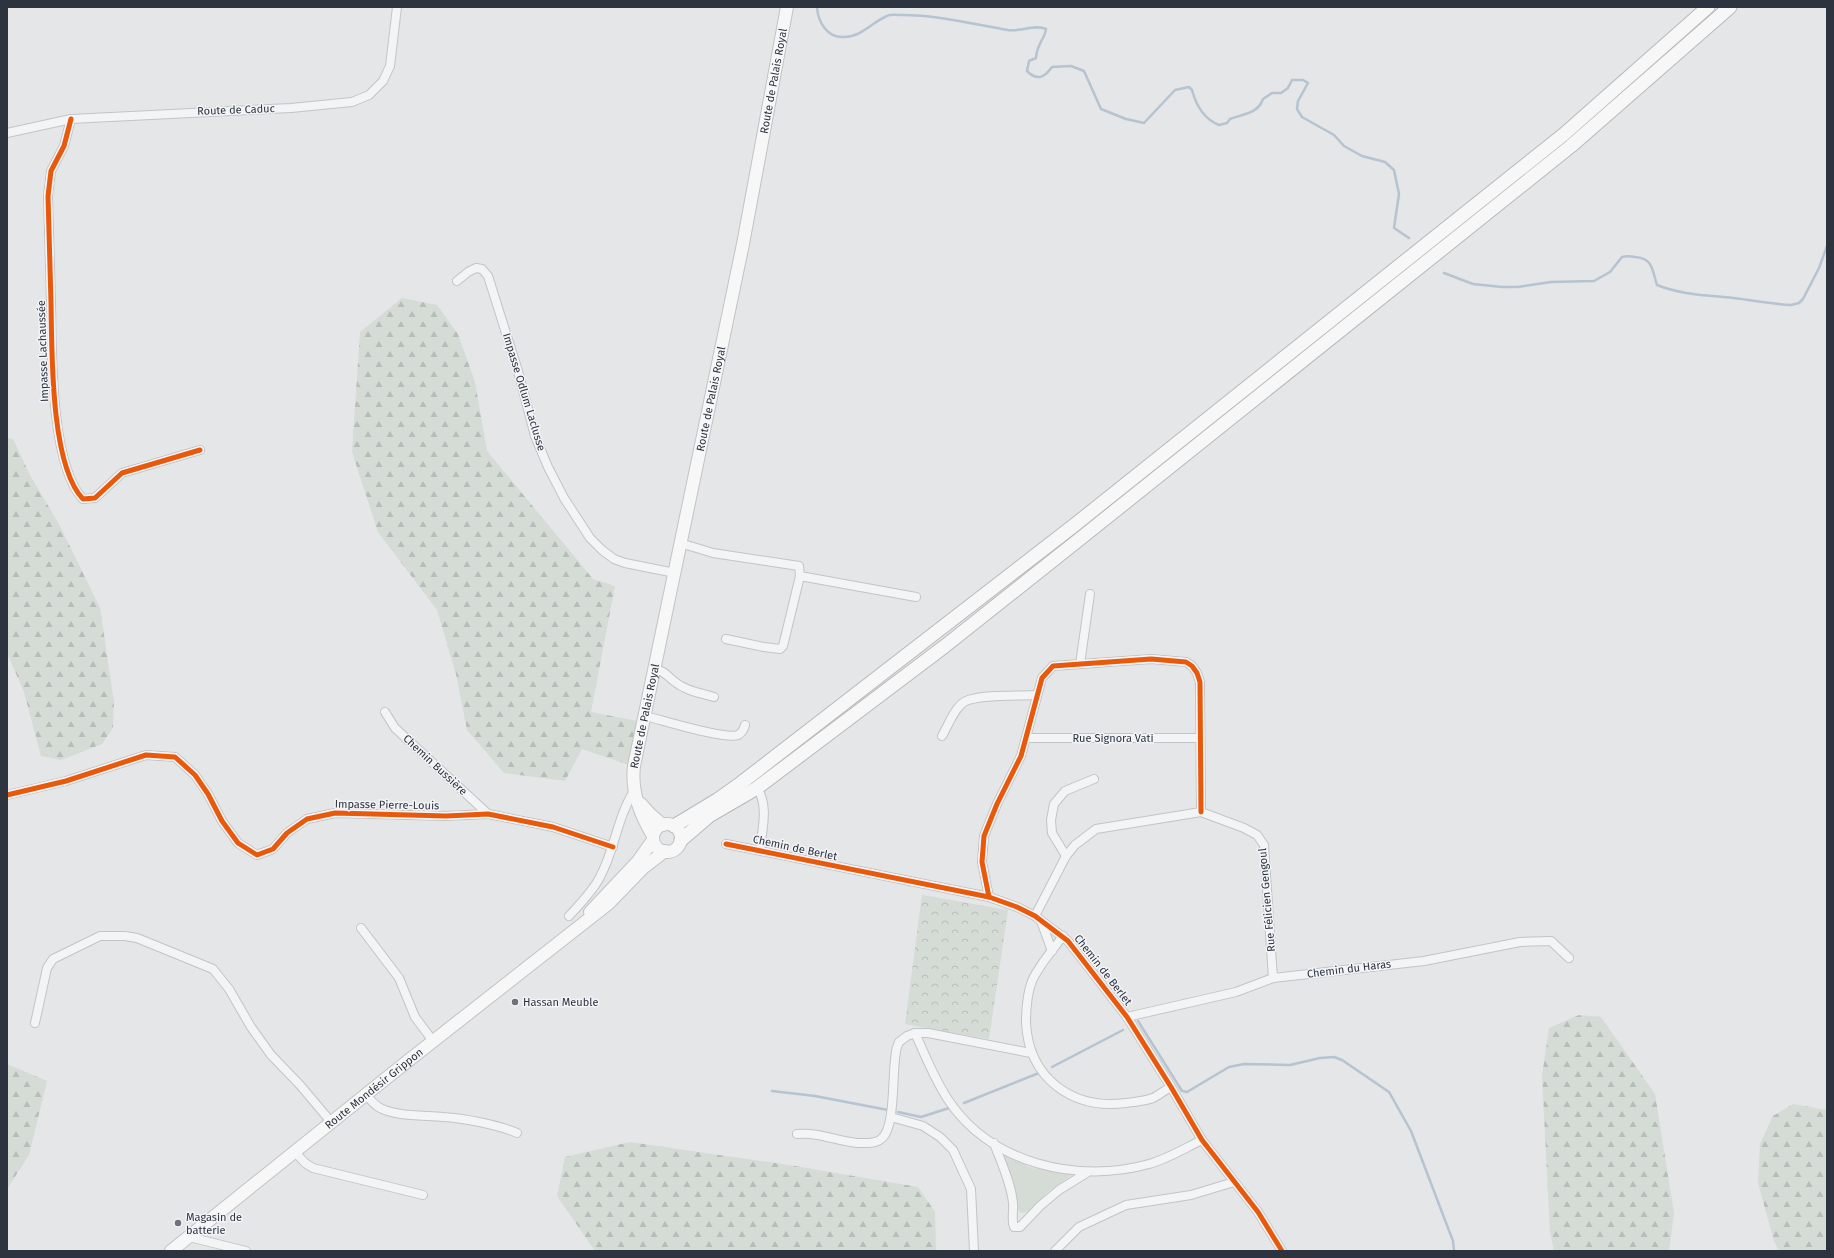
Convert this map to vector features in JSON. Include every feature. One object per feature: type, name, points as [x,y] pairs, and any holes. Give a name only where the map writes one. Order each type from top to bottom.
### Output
[{"type":"highway","points":[[720,798],[1072,527],[1563,135],[1708,7]]},
{"type":"highway","points":[[681,840],[709,816],[757,788],[945,646],[1571,146],[1730,7]]},
{"type":"highway","points":[[669,825],[747,784],[751,784],[757,788]]},
{"type":"main road","name":"Route de Palais Royal","points":[[653,838],[634,791],[634,766],[743,244],[786,7]]},
{"type":"main road","points":[[634,791],[645,809],[680,832],[681,840],[676,848],[665,852],[657,848],[653,838],[656,830],[669,825]]},
{"type":"main road","name":"Route Mondésir Grippon","points":[[577,928],[638,861],[653,838]]},
{"type":"main road","name":"Route Mondésir Grippon","points":[[171,1251],[432,1041],[608,904],[644,868],[665,852]]},
{"type":"street","name":"Route de Caduc","points":[[7,132],[71,119],[291,108],[352,102],[369,95],[383,81],[390,66],[397,7]]},
{"type":"street","name":"Impasse Lachaussée","points":[[71,119],[64,146],[51,171],[48,196],[53,394],[67,469],[79,495],[83,499],[95,498],[122,473],[200,450]]},
{"type":"street","name":"Impasse Odlum Laclusse","points":[[457,281],[476,268],[482,269],[488,276],[518,371],[535,436],[548,467],[564,498],[590,538],[614,559],[625,563],[675,573]]},
{"type":"street","points":[[680,543],[713,553],[799,566],[800,576],[783,646],[780,649],[726,639]]},
{"type":"street","points":[[800,576],[916,597]]},
{"type":"street","points":[[1080,664],[1090,594]]},
{"type":"street","points":[[989,897],[982,862],[984,836],[997,804],[1021,756],[1042,678],[1053,666],[1151,659],[1186,662],[1192,666],[1200,682],[1201,812],[1096,830],[1075,845],[1066,856],[1038,918],[1052,951]]},
{"type":"street","points":[[655,669],[665,672],[674,682],[693,692],[714,697]]},
{"type":"street","points":[[942,736],[958,708],[965,701],[980,698],[1037,695]]},
{"type":"street","name":"Chemin Bussière","points":[[385,712],[395,728],[488,814]]},
{"type":"street","points":[[644,716],[714,734],[736,736],[741,733],[745,725]]},
{"type":"street","name":"Rue Signora Vati","points":[[1026,738],[1200,738]]},
{"type":"street","name":"Impasse Pierre-Louis","points":[[7,795],[66,781],[146,754],[175,757],[195,775],[222,821],[238,843],[257,855],[273,849],[287,833],[307,819],[335,813],[446,816],[488,814],[553,827],[612,847]]},
{"type":"street","points":[[1066,856],[1052,833],[1051,820],[1054,804],[1065,791],[1094,779]]},
{"type":"street","points":[[757,788],[762,795],[764,806],[760,850]]},
{"type":"street","points":[[569,916],[600,877],[612,847],[621,814],[634,791]]},
{"type":"street","name":"Rue Félicien Gengoul","points":[[1201,812],[1244,828],[1257,835],[1264,845],[1273,978]]},
{"type":"street","name":"Chemin de Berlet","points":[[726,844],[989,897],[1017,907],[1038,918],[1063,936],[1127,1017],[1202,1140],[1258,1212],[1282,1251]]},
{"type":"street","points":[[361,928],[399,978],[416,1017],[432,1041]]},
{"type":"street","points":[[35,1024],[47,968],[52,959],[100,936],[124,936],[137,938],[213,969],[229,989],[251,1027],[271,1055],[305,1089],[332,1122]]},
{"type":"street","points":[[1063,936],[1039,969],[1032,982],[1028,998],[1027,1035],[1031,1053],[1053,1084],[1083,1101],[1104,1104],[1137,1102],[1153,1098],[1171,1087]]},
{"type":"street","name":"Chemin du Haras","points":[[1127,1017],[1236,992],[1273,978],[1424,961],[1520,942],[1551,941],[1570,958]]},
{"type":"street","points":[[797,1134],[819,1134],[848,1142],[872,1142],[883,1138],[891,1117],[895,1052],[899,1042],[915,1033],[942,1035],[1031,1053]]},
{"type":"street","points":[[915,1033],[948,1099],[971,1126],[1014,1156],[1039,1165],[1076,1172],[1115,1171],[1150,1164],[1202,1140]]},
{"type":"street","points":[[366,1095],[376,1106],[391,1111],[429,1117],[442,1117],[505,1129],[517,1133]]},
{"type":"street","points":[[891,1117],[923,1126],[940,1138],[953,1150],[971,1189],[974,1251]]},
{"type":"street","points":[[994,1143],[1006,1174],[1013,1202],[1012,1221],[1014,1227],[1020,1228],[1040,1206],[1054,1194],[1088,1171]]},
{"type":"street","points":[[295,1152],[305,1163],[313,1168],[423,1195]]},
{"type":"street","points":[[1055,1251],[1079,1227],[1126,1205],[1191,1195],[1234,1182]]},
{"type":"street","points":[[189,1237],[246,1251]]},
{"type":"green space","points":[[402,298],[437,305],[458,334],[475,382],[487,451],[593,579],[615,586],[591,712],[637,721],[629,765],[582,749],[565,781],[504,773],[467,730],[456,674],[437,610],[378,532],[352,452],[360,332]]},
{"type":"green space","points":[[7,438],[13,439],[31,477],[59,524],[100,608],[114,702],[113,728],[102,744],[61,760],[41,756],[24,692],[7,653]]},
{"type":"green space","points":[[922,895],[1008,910],[989,1039],[905,1024]]},
{"type":"green space","points":[[1579,1015],[1601,1017],[1655,1094],[1674,1213],[1669,1251],[1554,1251],[1550,1231],[1542,1076],[1549,1028]]},
{"type":"green space","points":[[7,1064],[47,1081],[29,1155],[7,1189]]},
{"type":"green space","points":[[1793,1104],[1827,1110],[1827,1251],[1779,1251],[1774,1241],[1758,1183],[1760,1144],[1773,1116]]},
{"type":"green space","points":[[630,1142],[789,1165],[918,1187],[935,1212],[936,1251],[595,1251],[557,1196],[565,1157]]},
{"type":"green space","points":[[1003,1152],[1029,1167],[1072,1175],[1049,1191],[1029,1211],[1021,1213],[1017,1208],[1014,1185]]},
{"type":"waterway","points":[[817,7],[819,18],[824,28],[828,32],[838,37],[856,35],[889,15],[915,15],[942,18],[1008,30],[1037,27],[1046,29],[1036,58],[1029,61],[1027,71],[1037,77],[1043,76],[1052,67],[1071,66],[1084,71],[1101,109],[1126,119],[1144,123],[1175,90],[1189,87],[1192,90],[1201,111],[1209,119],[1219,125],[1227,123],[1230,119],[1254,111],[1261,104],[1263,99],[1272,93],[1281,93],[1288,88],[1292,80],[1303,80],[1308,83],[1298,101],[1297,109],[1302,117],[1334,135],[1344,146],[1362,156],[1385,162],[1394,170],[1399,194],[1394,228],[1409,238]]},
{"type":"waterway","points":[[1444,273],[1473,284],[1502,287],[1518,287],[1551,282],[1594,281],[1610,272],[1622,257],[1631,256],[1641,258],[1649,262],[1657,285],[1666,288],[1694,294],[1791,305],[1799,303],[1803,299],[1819,268],[1827,246]]},
{"type":"waterway","points":[[1138,1021],[1182,1091],[1187,1092],[1229,1067],[1244,1064],[1290,1065],[1320,1058],[1334,1057],[1342,1060],[1389,1092],[1411,1131],[1453,1241],[1454,1251]]},
{"type":"waterway","points":[[1052,1067],[1123,1030]]},
{"type":"waterway","points":[[964,1103],[1039,1073]]},
{"type":"waterway","points":[[772,1091],[815,1096],[888,1110]]},
{"type":"waterway","points":[[898,1112],[921,1117],[949,1108]]},
{"type":"cycle path","points":[[71,119],[64,146],[51,171],[48,196],[55,405],[64,460],[72,483],[83,499],[95,498],[122,473],[200,450]]},
{"type":"cycle path","points":[[989,897],[982,862],[984,836],[997,804],[1021,756],[1042,678],[1053,666],[1151,659],[1186,662],[1192,666],[1197,673],[1200,682],[1201,812]]},
{"type":"cycle path","points":[[7,795],[66,781],[146,755],[175,757],[195,775],[208,794],[222,821],[238,843],[257,855],[273,849],[287,833],[307,819],[335,813],[446,816],[488,814],[553,827],[613,847]]},
{"type":"cycle path","points":[[726,844],[989,897],[1017,907],[1035,916],[1068,941],[1127,1017],[1202,1140],[1258,1212],[1282,1251]]},
{"type":"place","name":"Hassan Meuble","points":[[515,1002]]},
{"type":"place","name":"Magasin de batterie","points":[[178,1223]]}]
